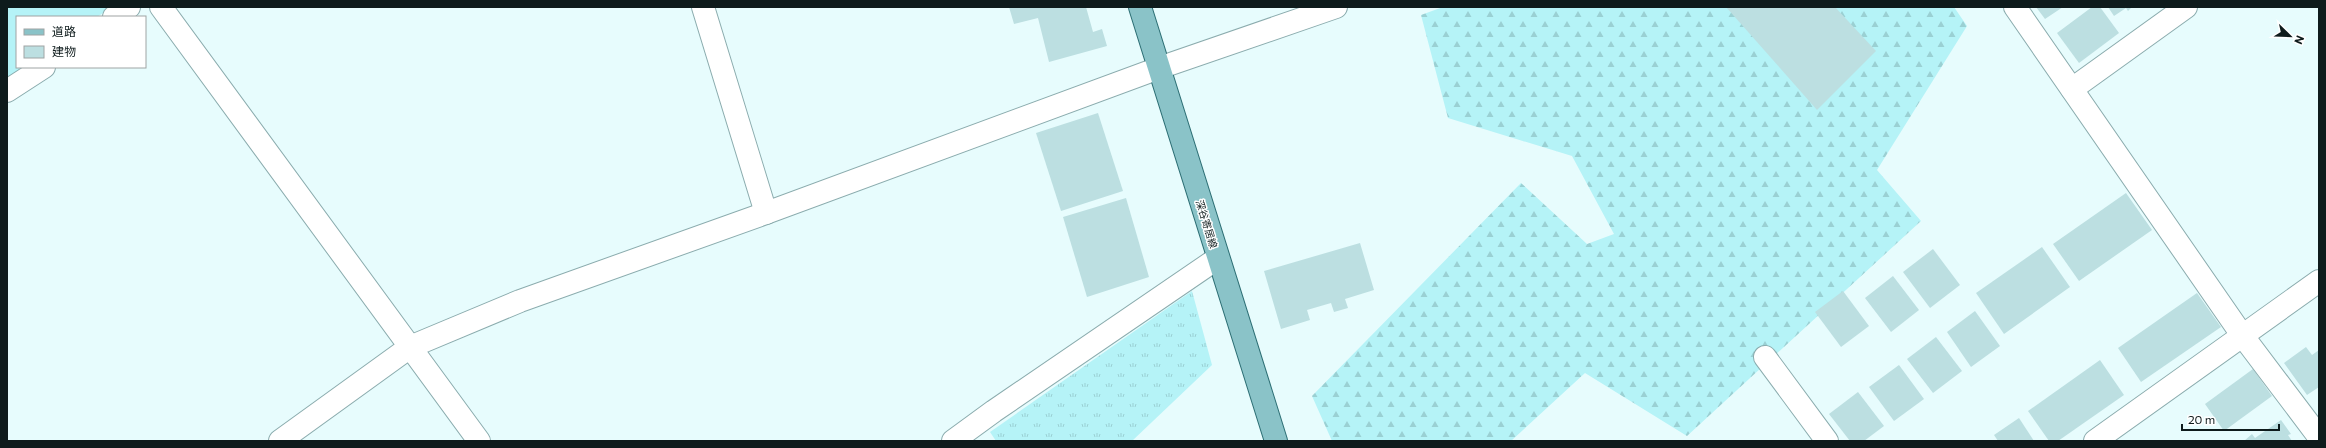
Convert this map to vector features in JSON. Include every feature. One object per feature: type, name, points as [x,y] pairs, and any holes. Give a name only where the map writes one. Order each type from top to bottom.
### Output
[{"type":"main road","name":"深谷寄居線","points":[[1140,7],[1276,441]]},
{"type":"street","points":[[115,16],[128,7]]},
{"type":"street","points":[[161,7],[479,441]]},
{"type":"street","points":[[703,7],[766,213]]},
{"type":"street","points":[[280,441],[410,347],[520,301],[766,213],[1159,68],[1336,7]]},
{"type":"street","points":[[2015,7],[2242,335],[2319,438]]},
{"type":"street","points":[[2072,89],[2186,7]]},
{"type":"street","points":[[7,91],[42,68]]},
{"type":"street","points":[[953,441],[1218,258]]},
{"type":"street","points":[[2096,441],[2319,281]]},
{"type":"street","points":[[1765,357],[1826,441]]},
{"type":"green space","points":[[7,7],[112,7],[98,16],[16,16],[16,68],[24,68],[7,79]]},
{"type":"green space","points":[[1443,7],[1954,7],[1967,26],[1877,170],[1921,221],[1687,436],[1585,373],[1511,441],[1332,441],[1312,396],[1521,183],[1587,244],[1614,234],[1572,156],[1448,118],[1421,15]]},
{"type":"green space","points":[[1192,291],[1212,365],[1132,441],[996,441],[990,432]]},
{"type":"building","points":[[1009,7],[1086,7],[1093,32],[1102,29],[1107,46],[1049,62],[1038,18],[1014,24]]},
{"type":"building","points":[[1726,7],[1835,7],[1876,51],[1817,110]]},
{"type":"building","points":[[2036,7],[2063,7],[2045,19]]},
{"type":"building","points":[[2092,7],[2100,7],[2119,33],[2079,63],[2057,33]]},
{"type":"building","points":[[2108,7],[2132,7],[2128,11],[2126,8],[2114,16]]},
{"type":"building","points":[[1098,113],[1123,191],[1061,211],[1036,133]]},
{"type":"building","points":[[2126,193],[2152,230],[2079,281],[2053,244]]},
{"type":"building","points":[[1126,198],[1149,277],[1087,297],[1063,217]]},
{"type":"building","points":[[1360,243],[1374,290],[1345,299],[1348,308],[1334,312],[1331,303],[1307,310],[1310,320],[1281,329],[1264,271]]},
{"type":"building","points":[[2042,247],[2070,287],[2004,334],[1976,293]]},
{"type":"building","points":[[1933,249],[1960,285],[1930,308],[1903,272]]},
{"type":"building","points":[[1893,276],[1919,310],[1891,332],[1865,298]]},
{"type":"building","points":[[1843,291],[1869,326],[1841,347],[1815,312]]},
{"type":"building","points":[[2197,293],[2221,327],[2141,382],[2118,348]]},
{"type":"building","points":[[1975,311],[2000,346],[1971,367],[1947,332]]},
{"type":"building","points":[[1936,337],[1962,371],[1933,393],[1907,359]]},
{"type":"building","points":[[2306,347],[2312,355],[2319,350],[2319,387],[2307,395],[2284,363]]},
{"type":"building","points":[[2100,360],[2124,395],[2058,441],[2049,441],[2028,411]]},
{"type":"building","points":[[1899,365],[1924,399],[1894,421],[1869,387]]},
{"type":"building","points":[[2253,369],[2272,396],[2224,431],[2205,404]]},
{"type":"building","points":[[1858,392],[1884,426],[1864,441],[1850,441],[1829,414]]},
{"type":"building","points":[[2019,418],[2034,441],[1998,441],[1994,435]]},
{"type":"building","points":[[2281,420],[2291,434],[2288,435],[2292,441],[2244,441],[2252,434],[2255,438]]}]
